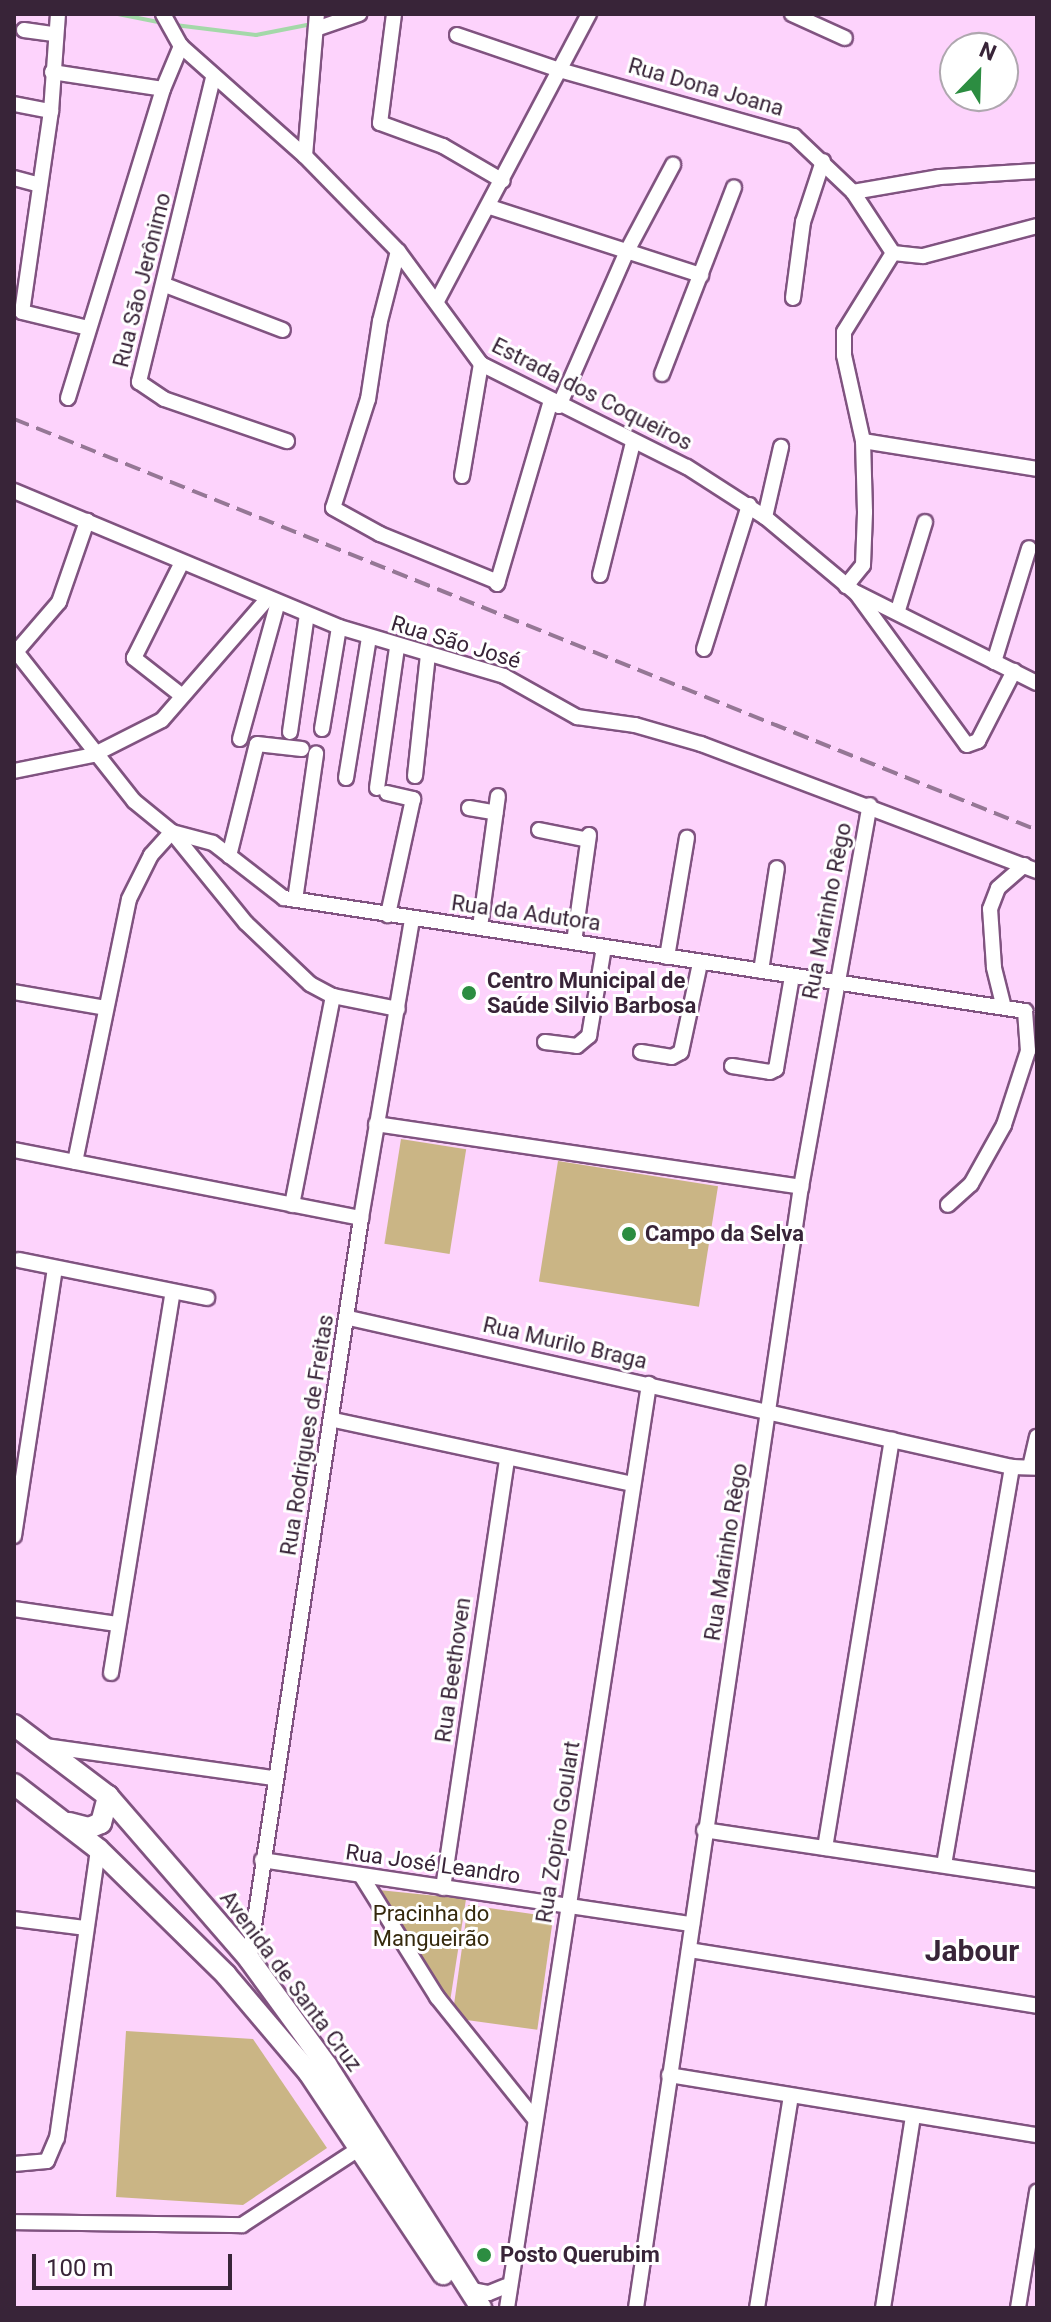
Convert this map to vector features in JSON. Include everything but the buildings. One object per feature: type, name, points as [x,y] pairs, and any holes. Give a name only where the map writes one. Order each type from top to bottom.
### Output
[{"type":"main road","name":"Avenida de Santa Cruz","points":[[14,1725],[108,1796],[249,1959],[327,2066],[467,2299]]},
{"type":"main road","name":"Avenida de Santa Cruz","points":[[14,1784],[98,1849],[226,1975],[309,2073],[467,2299],[481,2308]]},
{"type":"main road","points":[[61,1821],[95,1827],[104,1817],[108,1796]]},
{"type":"street","points":[[58,14],[54,34],[51,111],[18,313],[88,328]]},
{"type":"street","name":"Estrada dos Coqueiros","points":[[163,14],[181,46],[213,78],[305,156],[398,251],[481,364],[555,404],[687,467],[765,517],[851,589],[963,741],[972,746],[982,733],[1014,671]]},
{"type":"street","points":[[305,156],[317,22],[359,14]]},
{"type":"street","points":[[394,14],[378,113],[386,127],[443,146],[503,181]]},
{"type":"street","points":[[437,301],[490,207],[589,14]]},
{"type":"street","points":[[792,14],[845,38]]},
{"type":"street","points":[[24,30],[54,34]]},
{"type":"street","name":"Rua Dona Joana","points":[[457,35],[559,70],[774,127],[794,136],[853,192],[893,253]]},
{"type":"street","points":[[68,398],[163,89],[181,46]]},
{"type":"street","points":[[52,72],[163,89]]},
{"type":"street","name":"Rua São Jerônimo","points":[[213,78],[165,285],[140,373],[142,388],[287,441]]},
{"type":"street","points":[[14,104],[51,111]]},
{"type":"street","points":[[793,298],[803,222],[823,161]]},
{"type":"street","points":[[398,251],[380,321],[368,399],[332,504],[340,515],[498,583],[555,404],[627,251],[673,165]]},
{"type":"street","points":[[853,192],[940,177],[1037,171]]},
{"type":"street","points":[[14,178],[40,185]]},
{"type":"street","points":[[662,374],[734,187]]},
{"type":"street","points":[[490,207],[701,275]]},
{"type":"street","points":[[1037,226],[936,253],[893,253],[844,332],[844,355],[863,441],[863,565],[851,589],[898,610],[1037,683]]},
{"type":"street","points":[[165,285],[283,330]]},
{"type":"street","points":[[462,476],[481,364]]},
{"type":"street","points":[[863,441],[1037,469]]},
{"type":"street","points":[[600,575],[633,443]]},
{"type":"street","points":[[765,517],[781,447]]},
{"type":"street","name":"Rua São José","points":[[14,491],[339,627],[397,647],[504,676],[577,717],[677,737],[870,805],[1030,868]]},
{"type":"street","points":[[704,649],[749,505]]},
{"type":"street","points":[[17,656],[59,602],[87,521]]},
{"type":"street","points":[[898,610],[925,522]]},
{"type":"street","points":[[994,662],[1029,548]]},
{"type":"street","points":[[181,695],[134,658],[182,562]]},
{"type":"street","points":[[14,771],[93,755],[162,720],[181,695],[273,600]]},
{"type":"street","points":[[240,739],[273,600]]},
{"type":"street","points":[[290,732],[307,614]]},
{"type":"street","points":[[322,729],[339,627]]},
{"type":"street","points":[[346,778],[369,638]]},
{"type":"street","points":[[388,915],[413,799],[382,790],[397,647]]},
{"type":"street","points":[[415,776],[428,655]]},
{"type":"street","name":"Rua da Adutora","points":[[17,656],[116,785],[172,832],[197,836],[229,856],[265,888],[295,900],[834,984],[1003,1004]]},
{"type":"street","points":[[229,856],[257,744],[309,751],[295,900]]},
{"type":"street","points":[[480,927],[498,796]]},
{"type":"street","name":"Rua Marinho Rêgo","points":[[636,2308],[704,1830],[772,1409],[801,1187],[834,984],[870,805]]},
{"type":"street","points":[[469,808],[496,813]]},
{"type":"street","points":[[539,830],[588,837],[574,942]]},
{"type":"street","points":[[75,1162],[129,899],[151,855],[172,832],[288,967],[333,996],[398,1009]]},
{"type":"street","points":[[667,957],[687,838]]},
{"type":"street","points":[[761,971],[777,868]]},
{"type":"street","points":[[948,1205],[982,1166],[1023,1072],[1030,1022],[1025,1011],[1003,1004],[994,967],[990,909],[998,888],[1030,868]]},
{"type":"street","name":"Rua Rodrigues de Freitas","points":[[249,1959],[274,1778],[334,1420],[361,1218],[412,919]]},
{"type":"street","points":[[545,1042],[577,1046],[589,1036],[604,947]]},
{"type":"street","points":[[641,1052],[672,1057],[681,1052],[700,963]]},
{"type":"street","points":[[732,1066],[770,1072],[776,1069],[792,976]]},
{"type":"street","points":[[14,992],[106,1008]]},
{"type":"street","points":[[292,1205],[333,996]]},
{"type":"street","points":[[376,1124],[801,1187]]},
{"type":"street","points":[[14,1150],[361,1218]]},
{"type":"street","points":[[19,1260],[207,1298]]},
{"type":"street","points":[[14,1536],[55,1269]]},
{"type":"street","points":[[111,1673],[173,1292]]},
{"type":"street","name":"Rua Murilo Braga","points":[[349,1318],[772,1409],[1012,1467],[1033,1468]]},
{"type":"street","name":"Rua Zopiro Goulart","points":[[507,2308],[506,2286],[649,1384]]},
{"type":"street","points":[[334,1420],[633,1484]]},
{"type":"street","points":[[1033,1468],[1037,1437]]},
{"type":"street","points":[[825,1848],[892,1439]]},
{"type":"street","name":"Rua Beethoven","points":[[443,1888],[507,1458]]},
{"type":"street","points":[[944,1865],[1012,1467]]},
{"type":"street","points":[[14,1609],[117,1624]]},
{"type":"street","points":[[45,1746],[274,1778]]},
{"type":"street","points":[[704,1830],[1037,1880]]},
{"type":"street","points":[[14,2164],[43,2163],[54,2147],[98,1849]]},
{"type":"street","name":"Rua José Leandro","points":[[262,1860],[692,1924]]},
{"type":"street","points":[[362,1877],[437,1997],[533,2117]]},
{"type":"street","points":[[14,1919],[85,1928]]},
{"type":"street","points":[[689,1950],[1037,2006]]},
{"type":"street","points":[[669,2075],[1037,2135]]},
{"type":"street","points":[[757,2308],[791,2096]]},
{"type":"street","points":[[883,2308],[913,2116]]},
{"type":"street","points":[[14,2222],[242,2225],[360,2148]]},
{"type":"street","points":[[1018,2308],[1037,2192]]},
{"type":"street","points":[[467,2299],[506,2286]]},
{"type":"green space","points":[[401,1139],[466,1149],[450,1254],[384,1244]]},
{"type":"green space","name":"Campo da Selva","points":[[558,1161],[718,1186],[699,1307],[539,1281]]},
{"type":"green space","name":"Pracinha do Mangueirão","points":[[379,1890],[466,1899],[449,2008],[384,1907]]},
{"type":"green space","points":[[468,1905],[553,1917],[537,2030],[452,2018]]},
{"type":"green space","points":[[126,2031],[253,2039],[327,2148],[243,2205],[116,2197]]},
{"type":"waterway","points":[[118,14],[163,23]]},
{"type":"waterway","points":[[175,25],[256,35],[312,24]]},
{"type":"railway","points":[[14,419],[1037,830]]},
{"type":"place","name":"Centro Municipal de Saúde Silvio Barbosa","points":[[469,993]]},
{"type":"place","name":"Campo da Selva","points":[[629,1234]]},
{"type":"place","name":"Posto Querubim","points":[[484,2255]]},
{"type":"district","name":"Jabour","points":[[972,1951]]}]
